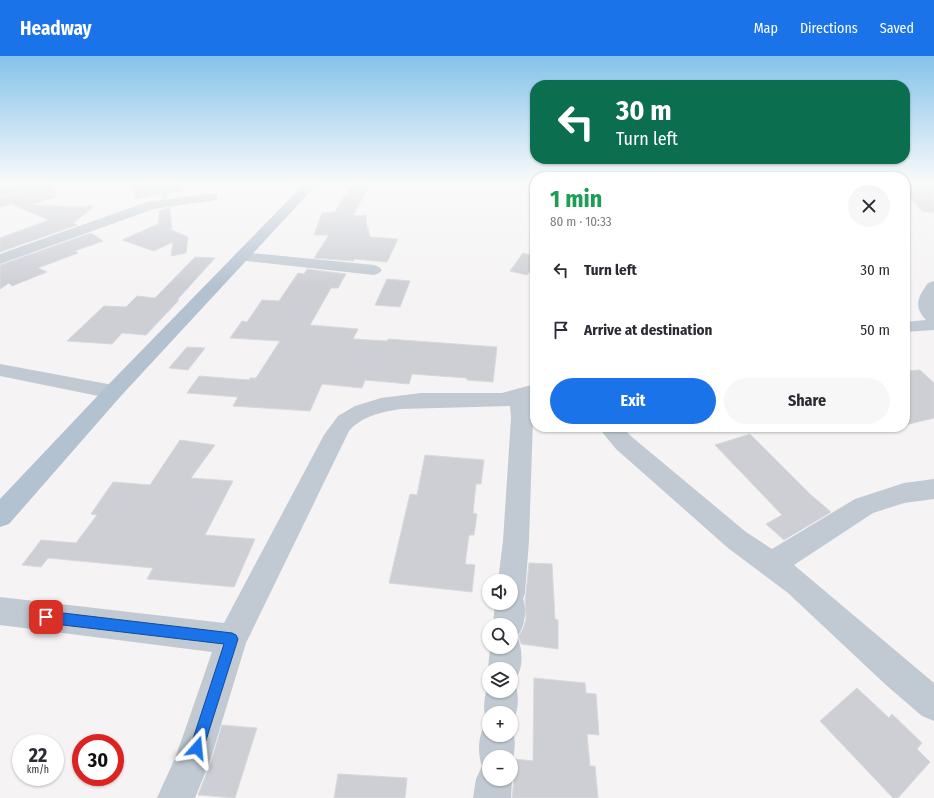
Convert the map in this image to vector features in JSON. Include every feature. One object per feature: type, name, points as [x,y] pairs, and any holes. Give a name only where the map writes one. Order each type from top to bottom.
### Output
[{"type":"main road","points":[[0,516],[113,392],[279,218]]},
{"type":"street","points":[[0,259],[116,218]]},
{"type":"street","points":[[242,256],[374,270]]},
{"type":"street","points":[[934,286],[926,303],[927,312],[934,318]]},
{"type":"street","points":[[910,327],[934,325]]},
{"type":"street","points":[[0,370],[113,392]]},
{"type":"street","points":[[176,798],[192,761],[232,639],[335,435],[345,422],[360,412],[380,405],[414,401],[504,400],[527,394],[522,418],[516,541],[513,574]]},
{"type":"street","points":[[614,432],[624,443],[737,540],[798,584],[898,674],[934,704]]},
{"type":"street","points":[[772,564],[864,506],[904,493],[934,489]]},
{"type":"street","points":[[0,611],[232,639]]},
{"type":"street","points":[[492,798],[493,786]]},
{"type":"building","points":[[43,218],[80,218],[73,223],[77,225],[0,252],[0,238],[49,220]]},
{"type":"building","points":[[159,218],[171,218],[172,228],[170,229],[188,237],[186,253],[171,256],[173,242],[154,251],[122,240],[158,224]]},
{"type":"building","points":[[320,218],[366,218],[367,228],[370,237],[398,239],[387,262],[355,259],[353,261],[314,258],[329,235],[314,235]]},
{"type":"building","points":[[91,233],[103,241],[75,251],[78,253],[38,268],[47,272],[12,286],[9,283],[0,289],[0,265]]},
{"type":"building","points":[[523,253],[530,255],[530,271],[527,275],[510,271]]},
{"type":"building","points":[[195,257],[215,258],[177,300],[179,300],[146,335],[122,333],[112,344],[67,341],[104,306],[126,307],[137,296],[155,298]]},
{"type":"building","points":[[307,269],[346,274],[338,288],[331,288],[310,325],[358,329],[353,339],[387,341],[388,339],[497,347],[493,382],[467,380],[467,378],[412,374],[409,384],[365,380],[362,388],[322,384],[310,411],[233,406],[238,397],[187,393],[199,376],[249,380],[250,378],[256,378],[280,341],[230,338],[242,321],[247,322],[262,300],[279,301],[298,273],[304,274]]},
{"type":"building","points":[[387,279],[410,281],[400,307],[375,305]]},
{"type":"building","points":[[187,347],[205,348],[188,370],[169,368]]},
{"type":"building","points":[[920,370],[934,383],[934,418],[910,424],[910,371]]},
{"type":"building","points":[[750,434],[810,494],[831,512],[784,540],[766,524],[782,515],[715,445]]},
{"type":"building","points":[[180,440],[215,445],[191,478],[233,481],[205,535],[255,539],[234,587],[147,579],[153,568],[48,558],[41,567],[22,565],[41,540],[76,543],[97,515],[91,514],[113,482],[150,485]]},
{"type":"building","points":[[425,455],[484,460],[481,484],[476,484],[473,513],[477,514],[474,535],[469,535],[465,564],[475,565],[472,592],[389,583],[410,494],[417,495]]},
{"type":"building","points":[[529,563],[552,564],[555,619],[558,620],[558,649],[521,644],[519,636],[526,619],[525,599]]},
{"type":"building","points":[[534,678],[585,683],[586,693],[596,694],[599,735],[587,734],[590,766],[595,766],[598,798],[512,798],[513,786],[518,786],[518,759],[533,761]]},
{"type":"building","points":[[857,688],[889,718],[892,714],[922,743],[917,749],[930,762],[898,798],[893,798],[820,721]]},
{"type":"building","points":[[222,725],[257,728],[235,798],[198,795],[211,762]]},
{"type":"building","points":[[338,774],[407,778],[405,798],[334,798]]},
{"type":"route","points":[[46,617],[232,639],[197,748]]}]
